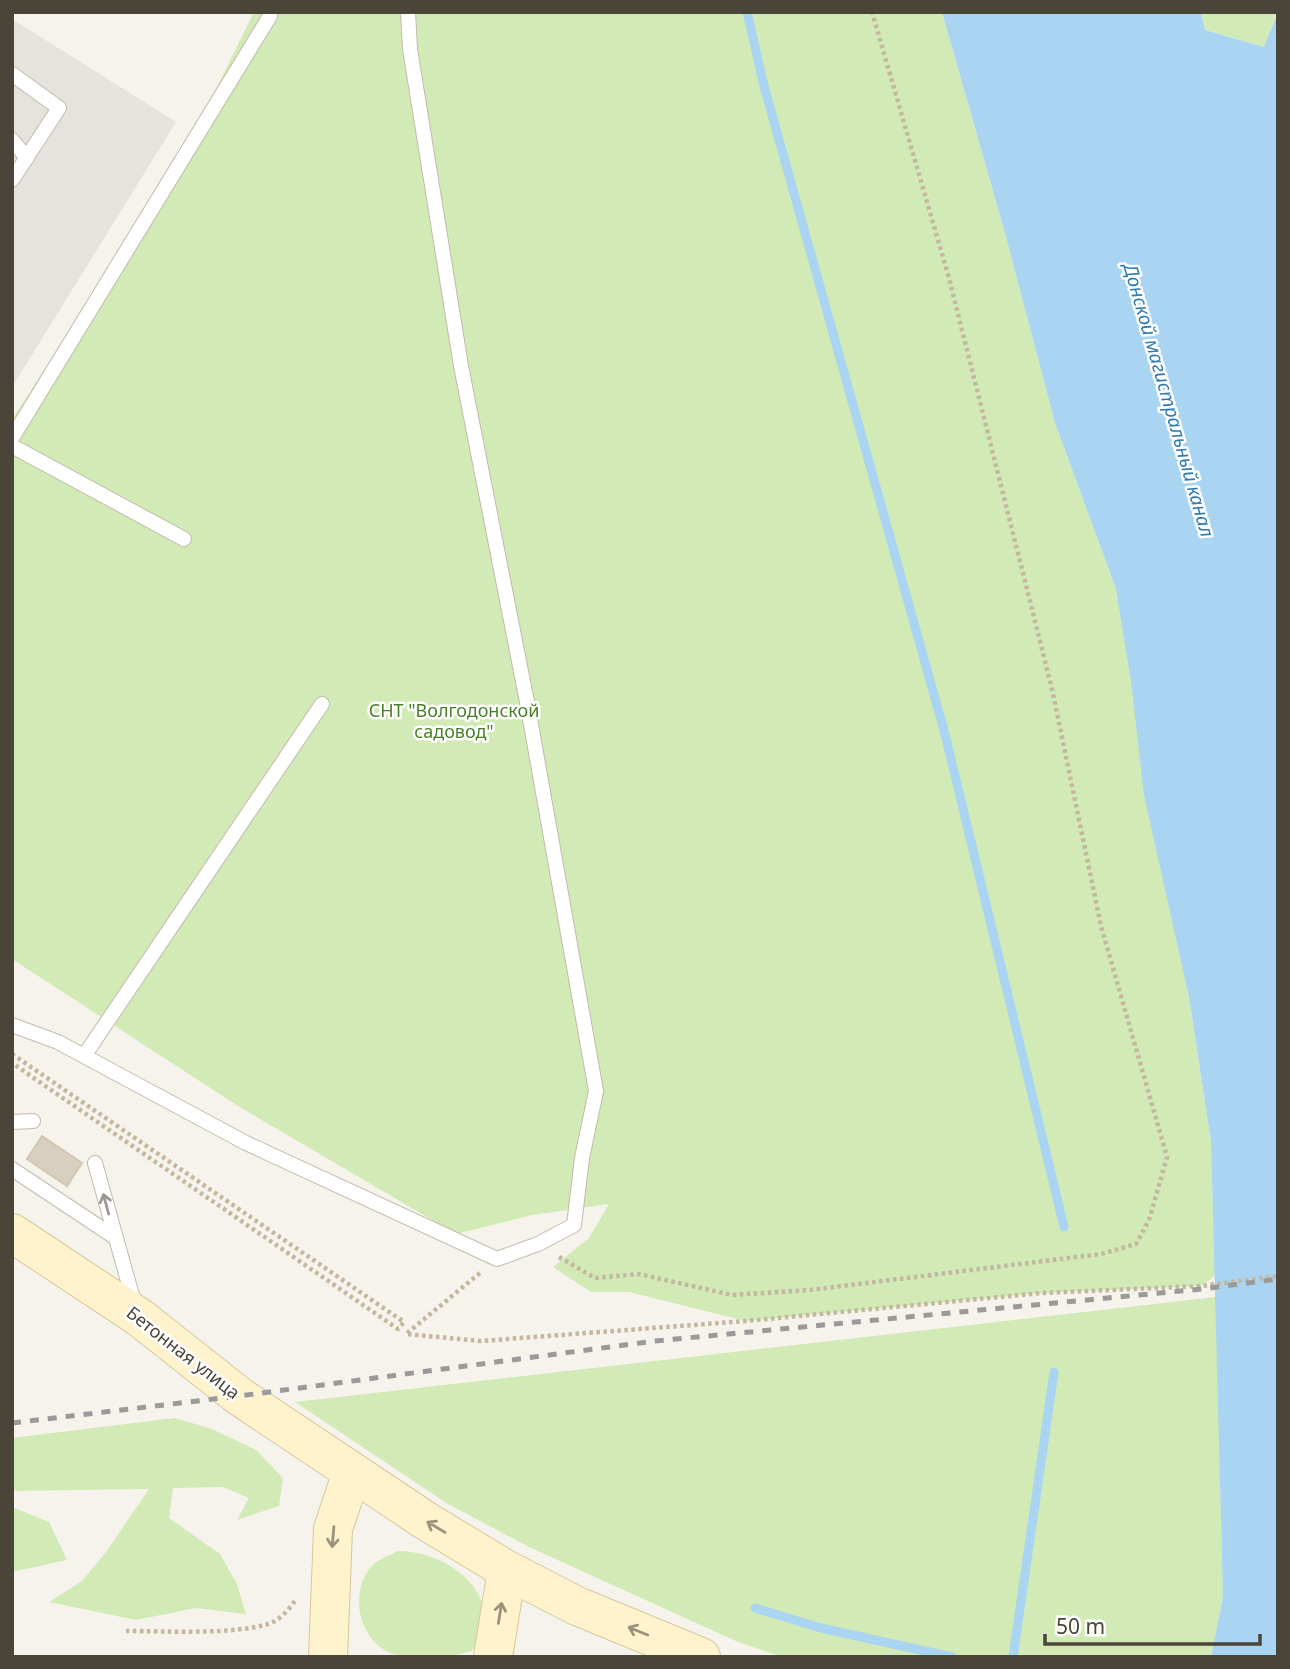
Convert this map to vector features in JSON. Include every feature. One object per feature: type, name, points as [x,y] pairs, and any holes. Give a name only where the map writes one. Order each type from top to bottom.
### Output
[{"type":"main road","name":"Бетонная улица","points":[[12,1233],[139,1317],[239,1396],[426,1521],[507,1570],[576,1606],[701,1657]]},
{"type":"main road","points":[[328,1657],[333,1529],[352,1472]]},
{"type":"main road","points":[[493,1657],[507,1570]]},
{"type":"lane","points":[[12,1025],[58,1042],[246,1143],[497,1259],[538,1244],[573,1225],[582,1158],[596,1091],[527,702],[461,366],[411,49],[408,12]]},
{"type":"lane","points":[[12,438],[270,14]]},
{"type":"lane","points":[[12,74],[59,108],[12,180]]},
{"type":"lane","points":[[12,140],[27,158]]},
{"type":"lane","points":[[12,446],[184,539]]},
{"type":"lane","points":[[84,1056],[322,704]]},
{"type":"lane","points":[[12,1122],[33,1121]]},
{"type":"lane","points":[[95,1163],[139,1317]]},
{"type":"lane","points":[[12,1169],[116,1238]]},
{"type":"path","points":[[538,1244],[595,1278],[639,1274],[732,1295],[810,1290],[1101,1254],[1136,1244],[1149,1220],[1167,1157],[1101,926],[1052,689],[949,278],[872,12]]},
{"type":"path","points":[[12,1054],[404,1322],[398,1329]]},
{"type":"path","points":[[12,1063],[406,1334],[481,1341],[746,1321],[1042,1293],[1200,1286],[1278,1276]]},
{"type":"path","points":[[406,1334],[497,1259]]},
{"type":"path","points":[[126,1631],[237,1629],[271,1624],[290,1609],[302,1591]]},
{"type":"shaded area","points":[[12,19],[176,122],[12,387]]},
{"type":"green space","name":"СНТ \"Волгодонской садовод\"","points":[[254,12],[942,12],[1005,233],[1055,423],[1116,589],[1189,997],[1211,1141],[1215,1276],[1201,1286],[1042,1293],[746,1321],[629,1292],[591,1292],[553,1267],[589,1238],[609,1204],[532,1215],[456,1234],[238,1106],[12,959],[12,420],[191,140]]},
{"type":"green space","points":[[1201,12],[1277,12],[1265,47],[1205,30]]},
{"type":"green space","points":[[1216,1297],[1223,1597],[1211,1657],[782,1657],[738,1642],[529,1547],[448,1504],[295,1402]]},
{"type":"green space","points":[[175,1418],[212,1429],[256,1450],[283,1478],[279,1506],[237,1520],[249,1498],[223,1487],[173,1488],[169,1518],[220,1554],[237,1584],[246,1614],[196,1608],[136,1620],[49,1602],[82,1581],[106,1552],[149,1489],[12,1491],[12,1438]]},
{"type":"green space","points":[[12,1507],[49,1522],[67,1560],[12,1572]]},
{"type":"green space","points":[[398,1551],[429,1556],[458,1571],[470,1582],[479,1595],[485,1626],[472,1651],[452,1656],[414,1658],[392,1653],[374,1641],[362,1620],[359,1608],[361,1584],[374,1564]]},
{"type":"water","name":"Донской магистральный канал","points":[[942,12],[1201,12],[1205,30],[1264,47],[1278,12],[1278,1657],[1211,1657],[1223,1597],[1211,1141],[1189,997],[1144,795],[1131,681],[1116,589],[1055,423],[1005,233]]},
{"type":"building","points":[[42,1136],[82,1163],[67,1186],[27,1159]]},
{"type":"waterway","points":[[747,12],[764,86],[945,734],[1064,1227]]},
{"type":"waterway","points":[[1013,1657],[1054,1372]]},
{"type":"waterway","points":[[755,1608],[821,1628],[952,1657]]},
{"type":"railway","points":[[12,1423],[655,1341],[1202,1289],[1278,1279]]}]
